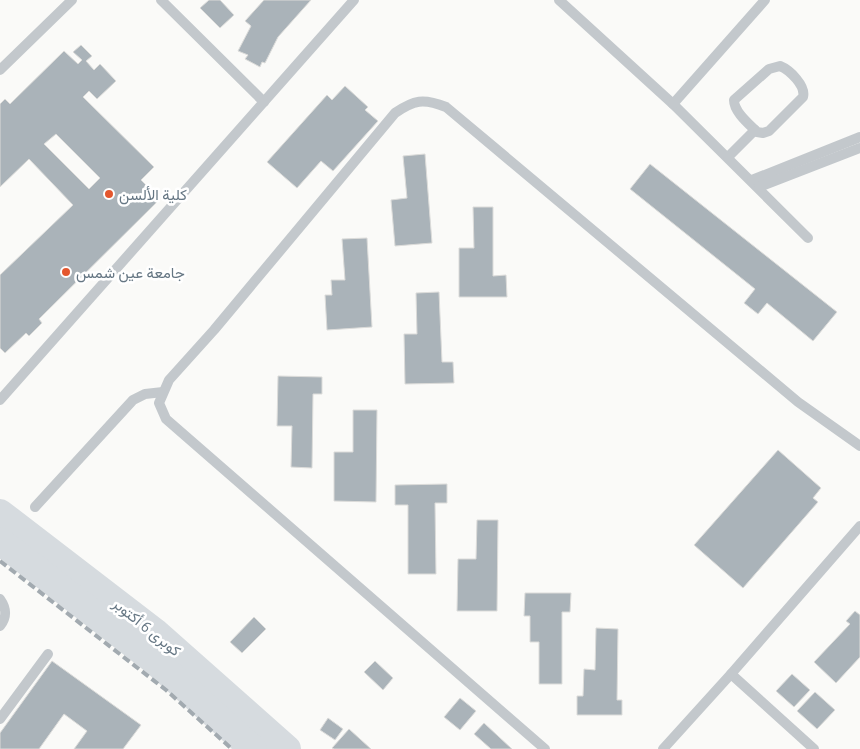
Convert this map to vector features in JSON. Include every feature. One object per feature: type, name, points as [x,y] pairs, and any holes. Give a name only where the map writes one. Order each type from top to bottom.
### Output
[{"type":"highway","name":"كوبرى 6 أكتوبر","points":[[0,513],[187,658],[287,749]]},
{"type":"highway","name":"كوبرى 6 أكتوبر","points":[[0,541],[156,662],[253,749]]},
{"type":"lane","points":[[0,70],[72,0]]},
{"type":"lane","points":[[161,0],[264,102]]},
{"type":"lane","points":[[0,400],[354,0]]},
{"type":"lane","points":[[559,0],[673,104],[808,238]]},
{"type":"lane","points":[[673,104],[764,0]]},
{"type":"lane","points":[[780,66],[787,69],[801,85],[804,93],[803,97],[766,132],[760,133],[755,130],[734,107],[734,100],[769,69],[780,66]]},
{"type":"lane","points":[[545,749],[166,419],[159,404],[169,380],[214,330],[395,113],[408,104],[418,101],[432,102],[446,108],[798,402],[860,446]]},
{"type":"lane","points":[[728,157],[755,130]]},
{"type":"lane","points":[[755,184],[860,137]]},
{"type":"lane","points":[[755,184],[860,148]]},
{"type":"lane","points":[[36,507],[133,400],[146,394],[163,392]]},
{"type":"lane","points":[[663,749],[860,526]]},
{"type":"lane","points":[[0,599],[6,614],[0,626]]},
{"type":"lane","points":[[0,719],[48,654]]},
{"type":"lane","points":[[731,674],[814,749]]},
{"type":"building","points":[[209,0],[220,0],[234,15],[220,28],[200,8]]},
{"type":"building","points":[[264,0],[311,0],[278,37],[265,63],[262,62],[260,67],[245,59],[248,55],[238,51],[251,26],[245,21]]},
{"type":"building","name":"كلية الألسن","points":[[81,45],[92,56],[86,61],[94,70],[100,64],[116,81],[97,99],[89,91],[83,97],[154,167],[141,180],[160,199],[39,319],[42,323],[29,336],[26,333],[5,353],[0,348],[0,275],[73,205],[29,159],[0,187],[0,104],[5,99],[10,104],[64,51],[78,64],[82,60],[73,52]],"holes":[[[56,134],[100,178],[89,189],[44,144]]]},
{"type":"building","points":[[345,86],[368,107],[365,110],[378,121],[333,171],[321,161],[297,188],[267,162],[327,95],[332,100]]},
{"type":"building","points":[[425,154],[432,243],[395,246],[391,200],[407,198],[403,156]]},
{"type":"building","points":[[650,164],[837,312],[813,341],[767,303],[758,314],[744,303],[755,289],[630,189]]},
{"type":"building","points":[[473,207],[493,207],[493,276],[506,275],[507,297],[459,297],[459,248],[474,248]]},
{"type":"building","points":[[367,238],[372,327],[327,330],[325,295],[332,295],[331,280],[345,280],[342,239]]},
{"type":"building","points":[[439,292],[442,362],[453,362],[454,383],[405,384],[404,334],[417,334],[416,293]]},
{"type":"building","points":[[278,376],[322,377],[322,394],[313,394],[312,468],[291,467],[292,426],[277,426]]},
{"type":"building","points":[[353,410],[377,410],[376,502],[334,501],[334,452],[353,452]]},
{"type":"building","points":[[778,450],[821,488],[813,498],[818,502],[743,588],[694,545]]},
{"type":"building","points":[[447,484],[447,503],[435,503],[436,574],[408,574],[408,505],[395,505],[395,485]]},
{"type":"building","points":[[477,520],[498,520],[497,611],[457,611],[458,559],[476,559]]},
{"type":"building","points":[[525,593],[571,593],[570,612],[562,612],[562,684],[539,684],[539,642],[530,642],[530,616],[524,616]]},
{"type":"building","points":[[855,611],[860,615],[860,657],[836,683],[814,662],[850,624],[846,621]]},
{"type":"building","points":[[254,617],[266,629],[242,653],[230,642]]},
{"type":"building","points":[[596,628],[618,629],[617,700],[622,700],[622,715],[577,715],[577,696],[583,696],[584,669],[595,670]]},
{"type":"building","points":[[52,661],[141,725],[123,749],[74,749],[87,731],[64,714],[39,749],[0,749],[0,733]]},
{"type":"building","points":[[375,661],[393,678],[383,690],[364,672]]},
{"type":"building","points":[[792,674],[810,690],[794,707],[776,691]]},
{"type":"building","points":[[815,692],[835,710],[817,729],[797,711]]},
{"type":"building","points":[[460,698],[476,711],[460,730],[444,717]]},
{"type":"building","points":[[328,718],[343,729],[335,740],[320,730]]},
{"type":"building","points":[[484,723],[512,749],[491,749],[474,734]]},
{"type":"building","points":[[349,729],[371,749],[332,748]]},
{"type":"railway","points":[[0,561],[166,690],[232,749]]},
{"type":"place","name":"كلية الألسن","points":[[109,194]]},
{"type":"place","name":"جامعة عين شمس","points":[[66,272]]}]
